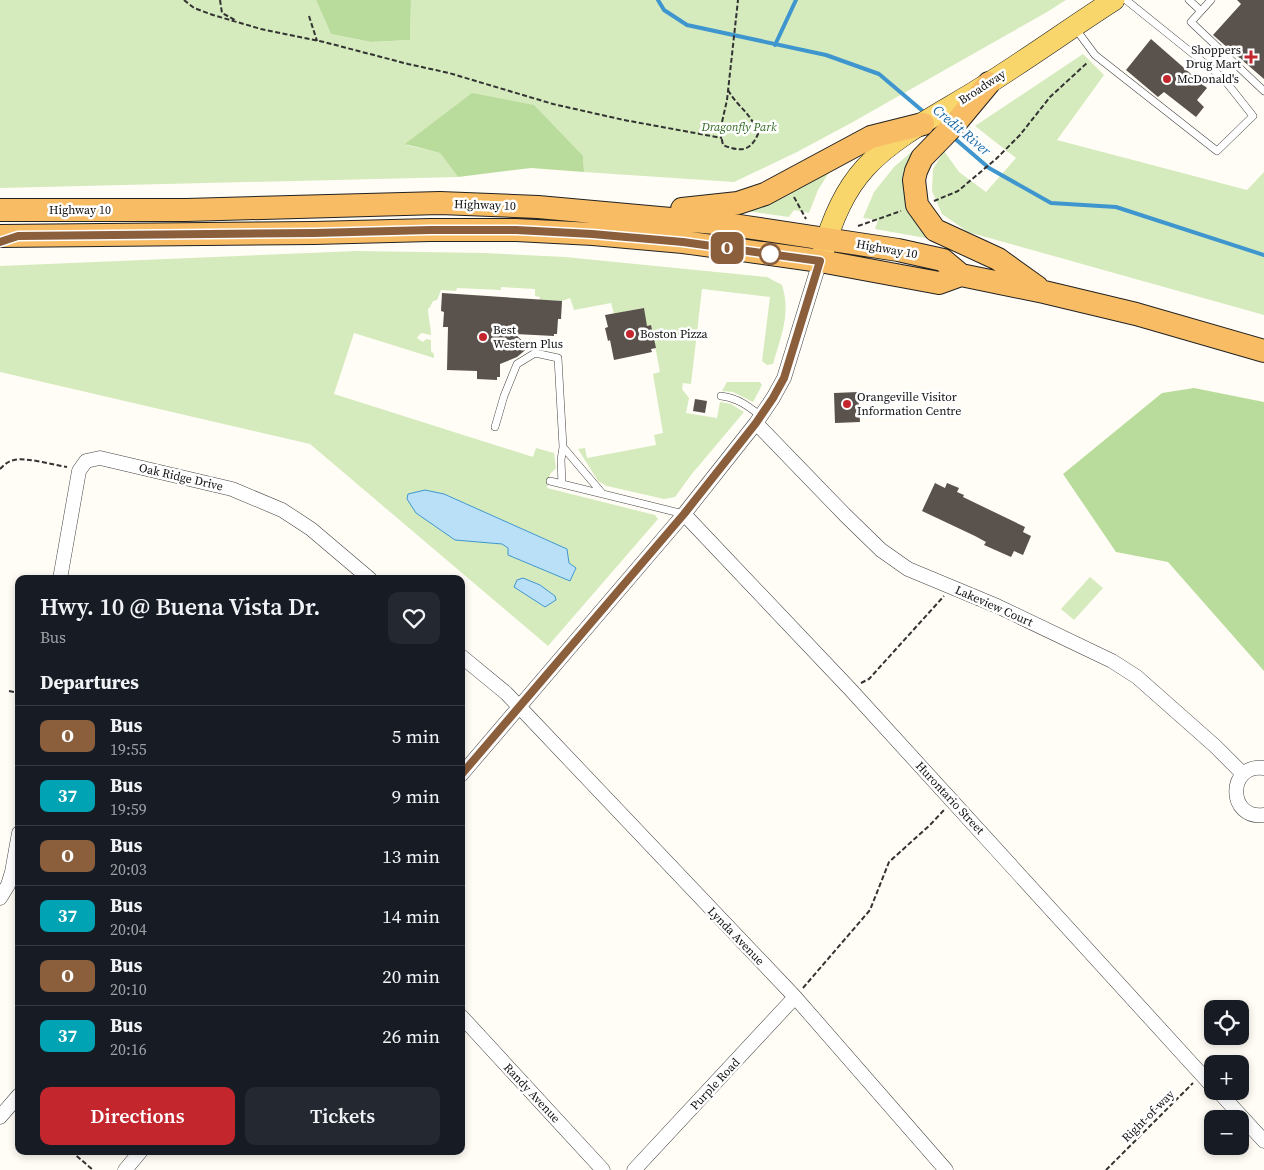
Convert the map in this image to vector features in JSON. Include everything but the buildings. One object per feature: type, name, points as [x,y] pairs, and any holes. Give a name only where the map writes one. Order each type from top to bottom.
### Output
[{"type":"highway","points":[[990,83],[939,125],[916,171],[914,180],[917,205],[936,230],[998,259],[1044,292]]},
{"type":"highway","points":[[632,216],[738,203],[765,194],[871,137],[939,125]]},
{"type":"highway","name":"Highway 10","points":[[0,210],[186,210],[440,203],[538,207],[726,224],[898,250],[943,260],[961,275],[1136,314],[1264,351]]},
{"type":"highway","name":"Highway 10","points":[[6,238],[516,230],[683,242],[820,261],[939,283],[961,275]]},
{"type":"main road","name":"Broadway","points":[[990,83],[1114,0]]},
{"type":"main road","points":[[820,261],[826,239],[837,212],[850,187],[865,168],[885,149],[939,125]]},
{"type":"street","points":[[465,770],[684,514],[758,420],[784,378],[820,261]]},
{"type":"street","name":"Lakeview Court","points":[[758,420],[844,515],[881,550],[908,569],[997,606],[1121,666],[1137,677],[1208,739],[1243,774]]},
{"type":"street","name":"Oak Ridge Drive","points":[[62,575],[79,471],[86,461],[100,458],[232,489],[282,510],[311,529],[365,575]]},
{"type":"street","name":"Hurontario Street","points":[[684,514],[953,801],[1204,1076]]},
{"type":"street","points":[[465,659],[520,707]]},
{"type":"street","name":"Lynda Avenue","points":[[520,707],[795,998],[946,1170]]},
{"type":"street","points":[[1264,768],[1253,768],[1243,774],[1238,781],[1236,789],[1236,797],[1240,806],[1253,814],[1264,814]]},
{"type":"street","points":[[0,898],[8,885],[15,856]]},
{"type":"street","name":"Purple Road","points":[[634,1170],[795,998]]},
{"type":"street","name":"Randy Avenue","points":[[465,1020],[603,1170]]},
{"type":"street","points":[[0,1117],[15,1100]]},
{"type":"street","points":[[1226,1100],[1264,1141]]},
{"type":"street","points":[[126,1170],[138,1155]]},
{"type":"lane","points":[[1074,26],[1095,54],[1217,151],[1253,116],[1223,78],[1126,0]]},
{"type":"lane","points":[[1189,0],[1201,11]]},
{"type":"lane","points":[[1211,0],[1190,22],[1264,90]]},
{"type":"lane","points":[[495,427],[504,396],[517,364],[535,352],[558,358],[563,447],[561,460],[562,484]]},
{"type":"lane","points":[[721,396],[743,402],[758,420]]},
{"type":"lane","points":[[563,447],[602,493]]},
{"type":"lane","points":[[550,481],[684,514]]},
{"type":"path","points":[[184,0],[194,8],[239,23],[449,73],[553,104],[624,120],[722,138]]},
{"type":"path","points":[[220,0],[222,13],[239,23]]},
{"type":"path","points":[[728,90],[734,100],[754,120],[758,134],[754,144],[743,150],[723,145],[720,130],[728,90],[738,0]]},
{"type":"path","points":[[310,16],[318,41]]},
{"type":"path","points":[[973,180],[1020,135],[1050,97],[1095,54]]},
{"type":"path","points":[[786,183],[806,218]]},
{"type":"path","points":[[0,469],[13,460],[22,459],[69,468]]},
{"type":"path","points":[[868,679],[952,587]]},
{"type":"path","points":[[10,691],[15,692]]},
{"type":"path","points":[[795,998],[870,910],[889,862],[930,825],[953,801]]},
{"type":"path","name":"Right-of-way","points":[[1106,1170],[1202,1074]]},
{"type":"path","points":[[76,1155],[93,1170]]},
{"type":"green space","name":"Dragonfly Park","points":[[0,0],[316,0],[331,34],[371,42],[410,40],[411,0],[1066,0],[851,123],[797,152],[734,182],[584,172],[583,156],[406,145],[440,153],[458,177],[0,188]]},
{"type":"green space","points":[[316,0],[411,0],[410,40],[371,42],[331,34]]},
{"type":"green space","points":[[1083,54],[1104,75],[1057,140],[1247,190],[1264,172],[1264,315],[968,232],[942,214],[932,191],[933,169],[944,151],[959,172],[986,192],[1016,158],[975,126]]},
{"type":"green space","points":[[472,93],[534,105],[583,156],[584,172],[531,168],[458,177],[440,153],[405,144]]},
{"type":"green space","points":[[915,149],[931,239],[875,229],[878,220],[863,218],[874,192],[894,167]]},
{"type":"green space","points":[[831,169],[818,190],[809,213],[794,210],[789,217],[739,210]]},
{"type":"green space","points":[[357,251],[484,253],[565,257],[767,277],[782,285],[786,306],[782,334],[773,364],[767,365],[762,361],[770,297],[702,289],[691,384],[683,383],[682,389],[689,398],[686,413],[717,418],[720,402],[731,404],[744,412],[675,497],[664,499],[607,486],[598,481],[578,449],[585,448],[587,458],[656,445],[654,435],[663,433],[653,374],[660,372],[651,325],[647,326],[643,308],[614,314],[611,303],[574,310],[570,298],[562,301],[539,300],[540,297],[535,296],[535,289],[501,287],[501,290],[457,288],[456,291],[441,290],[437,300],[433,301],[428,309],[431,335],[421,333],[417,338],[423,342],[426,339],[431,340],[431,351],[434,354],[434,358],[354,333],[334,394],[533,457],[536,448],[554,453],[556,468],[550,474],[547,488],[655,515],[658,519],[548,646],[310,444],[0,372],[0,266]],"holes":[[[444,494],[566,549],[569,563],[576,569],[570,581],[502,544]]]},
{"type":"green space","points":[[727,382],[760,382],[762,385],[753,402],[733,392],[722,391]]},
{"type":"green space","points":[[1194,388],[1264,402],[1264,671],[1168,562],[1116,552],[1063,474],[1162,393]]},
{"type":"green space","points":[[1090,577],[1103,588],[1074,620],[1061,609]]},
{"type":"water","points":[[425,490],[444,494],[567,549],[569,563],[576,568],[570,581],[508,555],[508,548],[502,544],[455,540],[416,513],[407,499],[408,494]]},
{"type":"water","points":[[523,578],[540,585],[555,596],[556,600],[545,607],[514,587],[517,580]]},
{"type":"waterway","name":"Credit River","points":[[658,0],[664,10],[687,25],[826,55],[879,74],[925,113]]},
{"type":"waterway","points":[[775,45],[796,0]]},
{"type":"waterway","name":"Credit River","points":[[953,137],[989,168],[1051,203],[1116,207],[1264,255]]},
{"type":"bus line","name":"O","points":[[0,242],[18,236],[516,230],[683,242],[820,261],[784,378],[756,423],[684,514],[465,770]]},
{"type":"place","name":"Shoppers Drug Mart","points":[[1251,57]]},
{"type":"place","name":"McDonald's","points":[[1167,79]]},
{"type":"place","name":"Boston Pizza","points":[[630,334]]},
{"type":"place","name":"Best Western Plus","points":[[483,337]]},
{"type":"place","name":"Orangeville Visitor Information Centre","points":[[847,404]]}]
